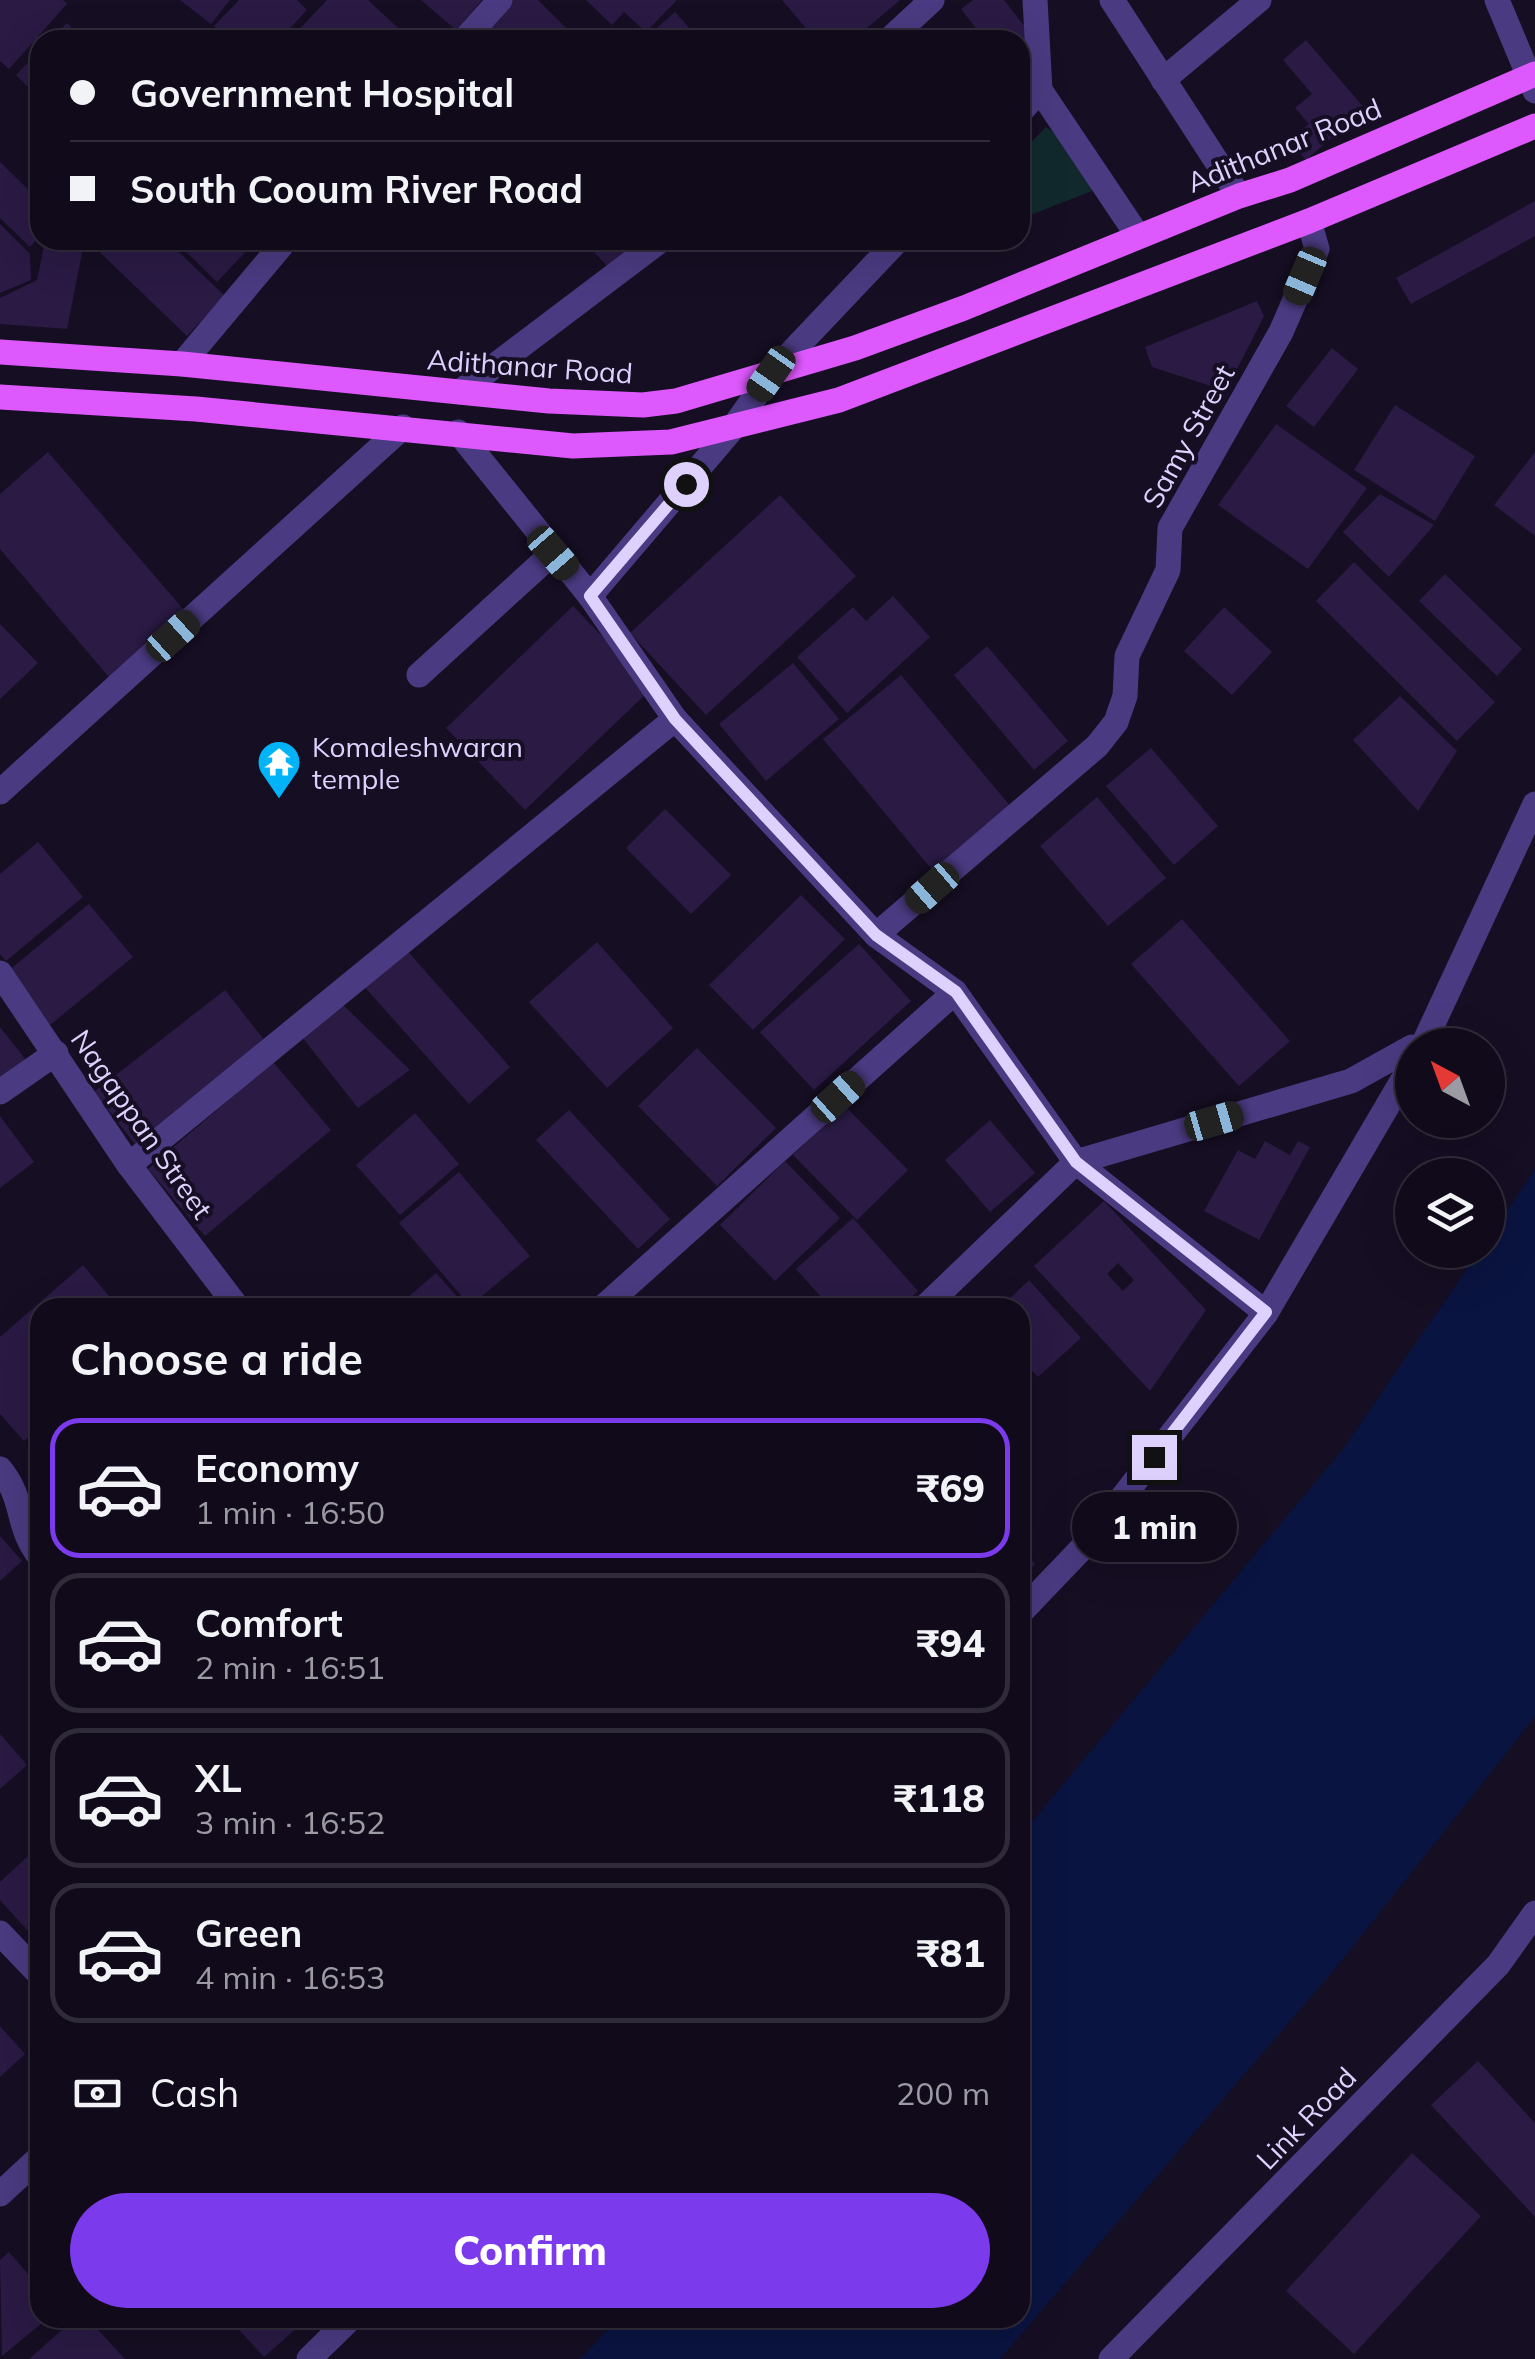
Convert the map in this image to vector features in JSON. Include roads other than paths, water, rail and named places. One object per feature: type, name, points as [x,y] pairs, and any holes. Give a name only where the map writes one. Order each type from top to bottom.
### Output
[{"type":"main road","name":"Adithanar Road","points":[[0,352],[182,364],[460,392],[643,405],[676,401],[771,374],[964,308],[1533,81]]},
{"type":"main road","points":[[0,396],[458,432],[573,446],[629,446],[734,428],[839,400],[1309,221],[1535,126]]},
{"type":"street","points":[[473,30],[500,0]]},
{"type":"street","points":[[900,30],[932,0]]},
{"type":"street","points":[[1035,0],[1040,90],[1138,236]]},
{"type":"street","points":[[1112,0],[1239,196]]},
{"type":"street","points":[[1162,80],[1259,0]]},
{"type":"street","points":[[1497,0],[1533,81]]},
{"type":"street","points":[[1030,101],[1040,90]]},
{"type":"street","name":"Samy Street","points":[[876,935],[1097,746],[1116,722],[1125,696],[1126,656],[1168,570],[1170,528],[1281,332],[1316,249],[1309,221]]},
{"type":"street","points":[[182,364],[278,250]]},
{"type":"street","points":[[460,392],[647,250]]},
{"type":"street","points":[[590,596],[734,428],[771,374],[889,250]]},
{"type":"street","points":[[0,792],[403,428]]},
{"type":"street","points":[[458,432],[590,596],[675,719],[876,935],[956,992],[1076,1162],[1266,1312]]},
{"type":"street","points":[[420,675],[553,553]]},
{"type":"street","points":[[128,1165],[675,719]]},
{"type":"street","points":[[1428,1028],[1535,804]]},
{"type":"street","name":"Nagappan Street","points":[[0,973],[128,1165],[230,1298]]},
{"type":"street","points":[[613,1298],[956,992]]},
{"type":"street","points":[[0,1092],[56,1053]]},
{"type":"street","points":[[934,1298],[1076,1162],[1351,1081],[1395,1057]]},
{"type":"street","points":[[1030,1603],[1087,1543],[1266,1312],[1395,1093]]},
{"type":"street","points":[[0,1469],[17,1490],[23,1536],[30,1545]]},
{"type":"street","name":"Link Road","points":[[1112,2359],[1498,1965],[1535,1914]]},
{"type":"street","points":[[0,1933],[30,1965]]},
{"type":"street","points":[[0,2194],[30,2166]]},
{"type":"street","points":[[309,2359],[342,2328]]},
{"type":"place","name":"Komaleshwaran temple","points":[[279,800]]}]
